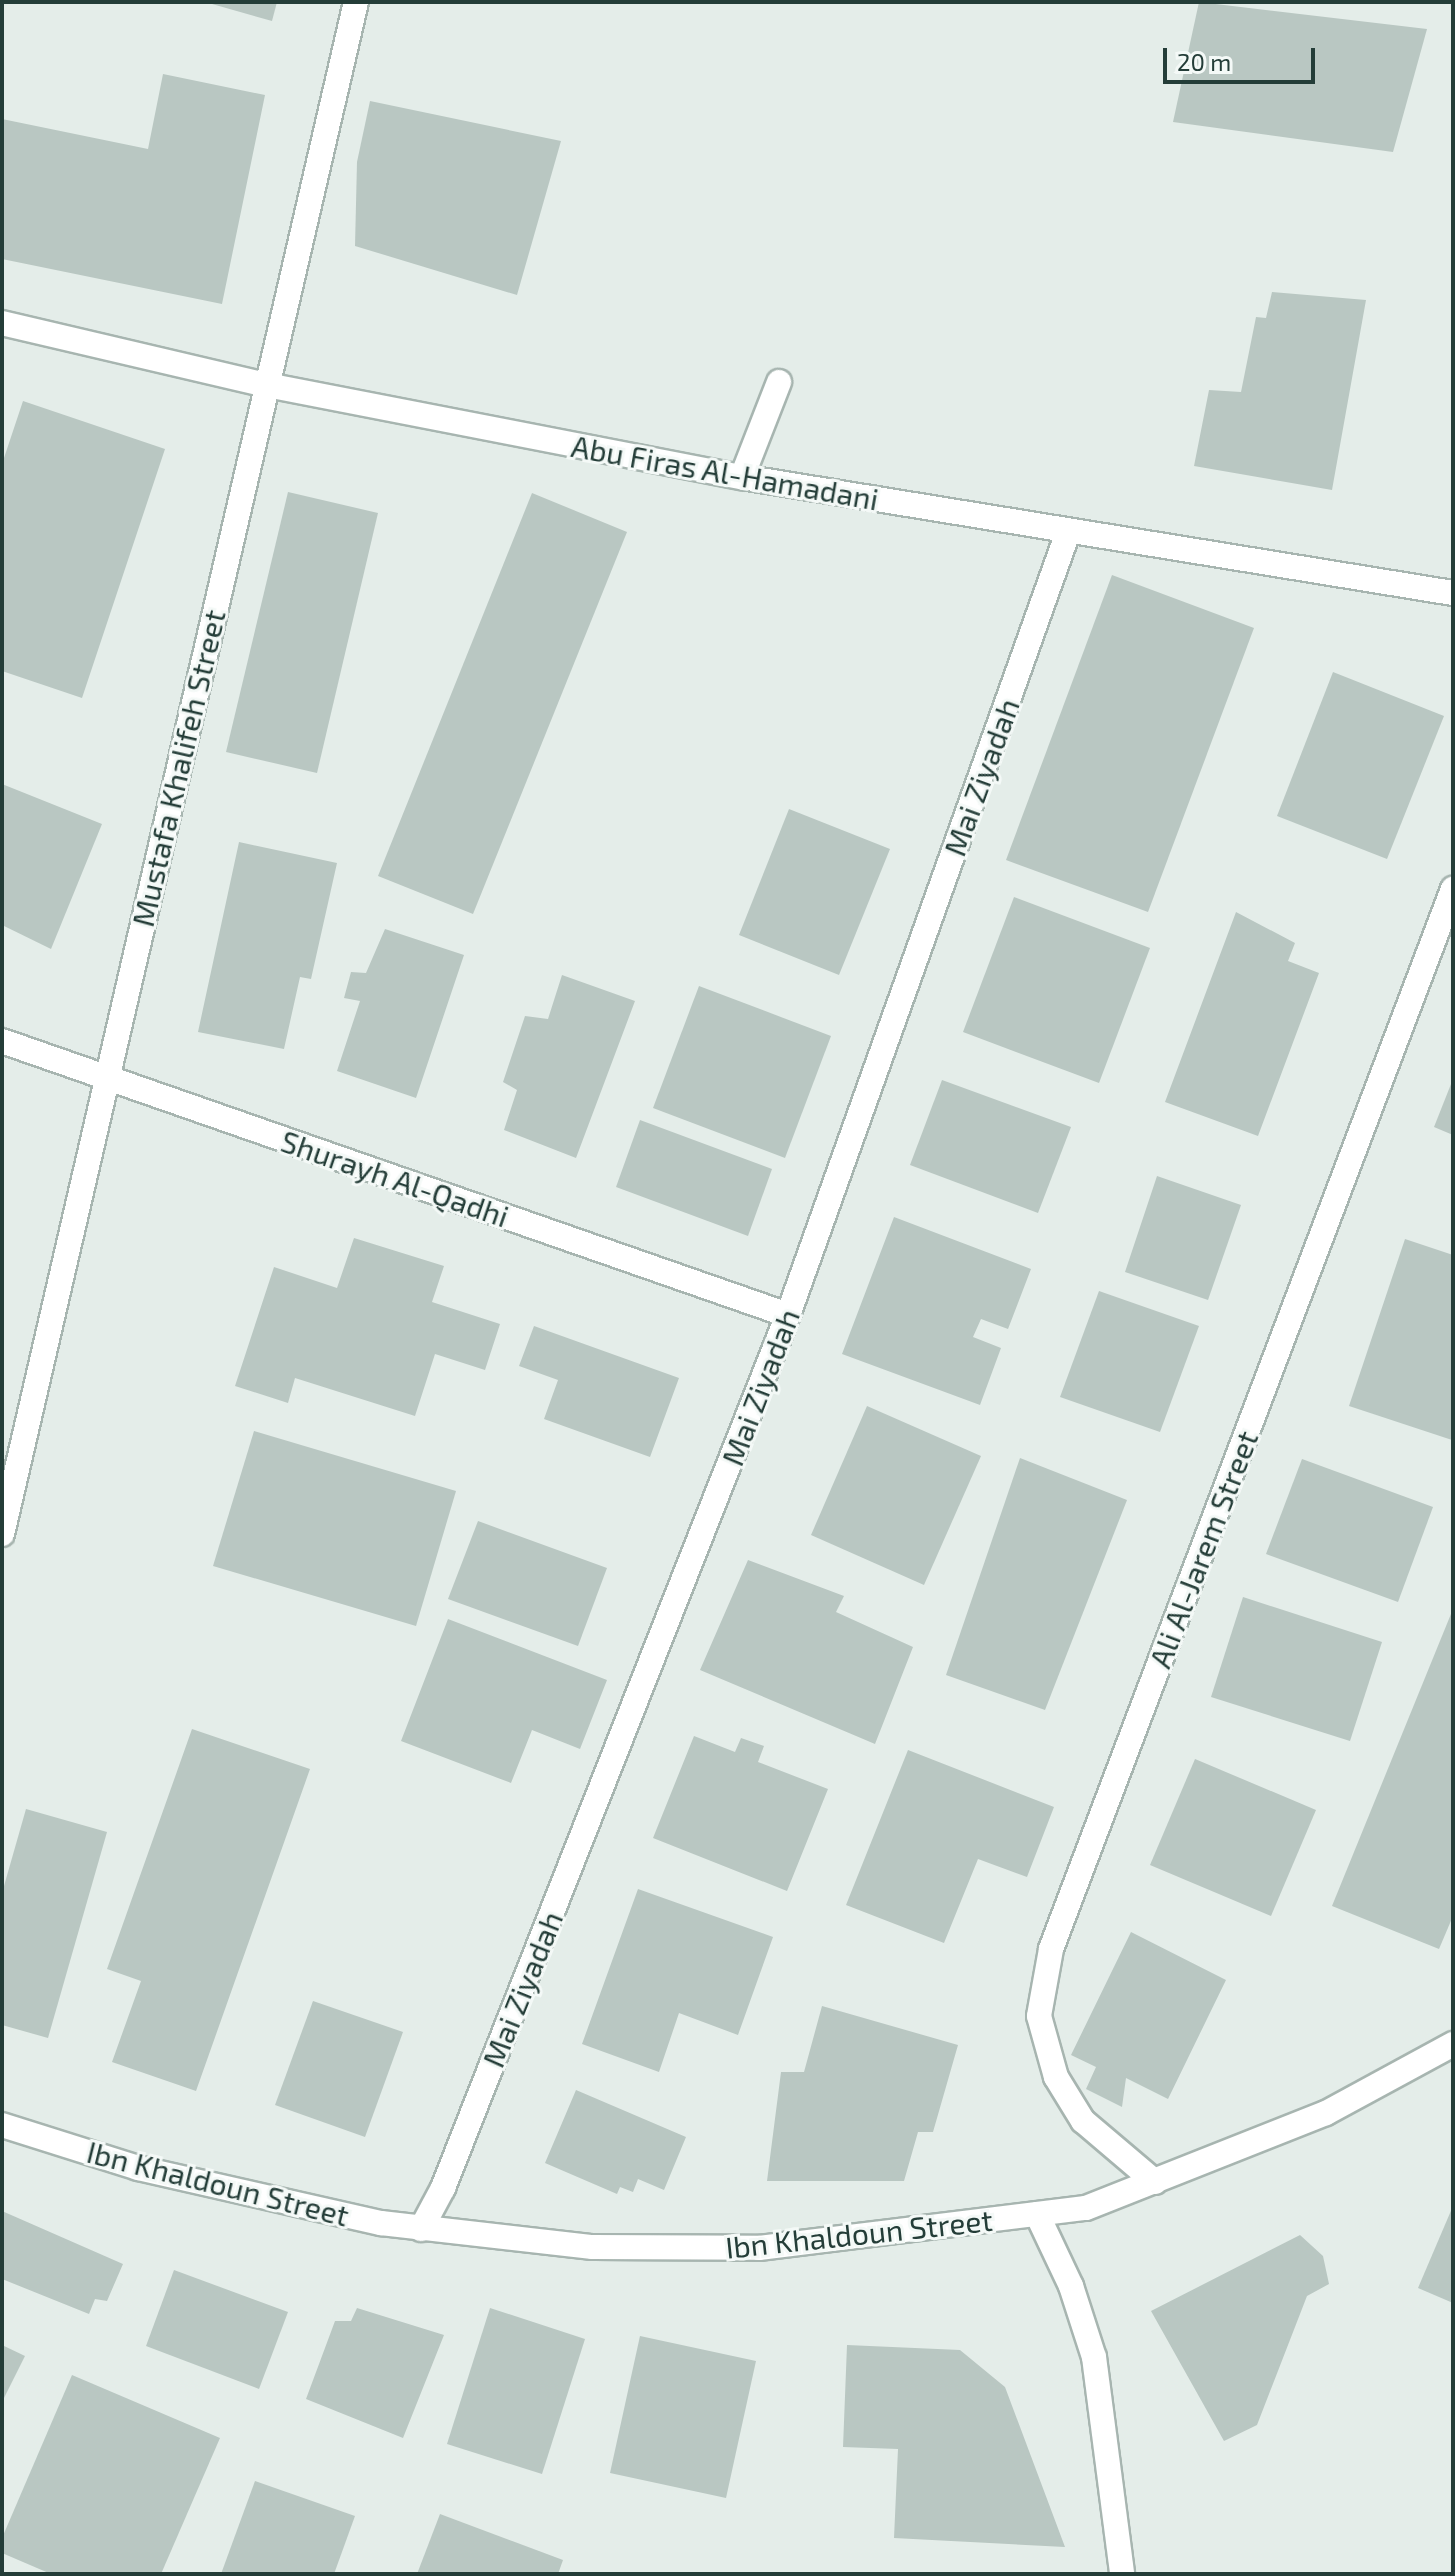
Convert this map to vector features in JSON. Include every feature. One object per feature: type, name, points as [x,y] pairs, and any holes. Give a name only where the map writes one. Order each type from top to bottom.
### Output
[{"type":"street","name":"Mustafa Khalifeh Street","points":[[2,1534],[105,1076],[356,2]]},
{"type":"street","name":"Abu Firas Al-Hamadani","points":[[2,323],[267,385],[742,477],[1453,593]]},
{"type":"street","points":[[742,477],[779,382]]},
{"type":"street","name":"Mai Ziyadah","points":[[421,2229],[443,2188],[788,1315],[1068,532]]},
{"type":"street","name":"Ali Al-Jarem Street","points":[[1155,2182],[1083,2121],[1056,2077],[1039,2016],[1051,1949],[1453,889]]},
{"type":"street","name":"Shurayh Al-Qadhi","points":[[2,1041],[788,1315]]},
{"type":"street","name":"Ibn Khaldoun Street","points":[[2,2125],[138,2168],[421,2229],[593,2247],[759,2248],[1086,2208],[1326,2113],[1453,2044]]},
{"type":"street","points":[[1037,2214],[1071,2286],[1094,2357],[1122,2574]]},
{"type":"building","points":[[205,2],[277,2],[272,21]]},
{"type":"building","points":[[1199,2],[1427,29],[1393,152],[1173,122]]},
{"type":"building","points":[[163,74],[265,95],[222,304],[2,259],[2,119],[148,149]]},
{"type":"building","points":[[370,101],[561,141],[517,295],[355,246],[357,162]]},
{"type":"building","points":[[1272,292],[1366,300],[1332,490],[1194,466],[1209,390],[1241,392],[1256,317],[1266,318]]},
{"type":"building","points":[[23,401],[165,449],[82,698],[2,671],[2,464]]},
{"type":"building","points":[[288,492],[378,513],[317,773],[226,752]]},
{"type":"building","points":[[532,493],[627,532],[473,914],[378,876]]},
{"type":"building","points":[[1112,575],[1254,628],[1148,912],[1006,860]]},
{"type":"building","points":[[1333,672],[1444,716],[1387,859],[1277,816]]},
{"type":"building","points":[[2,784],[102,824],[51,949],[2,925]]},
{"type":"building","points":[[789,809],[890,849],[839,975],[739,935]]},
{"type":"building","points":[[239,842],[337,863],[311,979],[300,977],[284,1049],[198,1032]]},
{"type":"building","points":[[1014,897],[1150,948],[1099,1083],[963,1032]]},
{"type":"building","points":[[1236,912],[1295,943],[1288,961],[1319,973],[1258,1136],[1165,1102]]},
{"type":"building","points":[[385,929],[464,955],[416,1098],[337,1071],[360,1001],[344,998],[351,972],[366,973]]},
{"type":"building","points":[[562,975],[635,1001],[576,1158],[504,1130],[517,1090],[503,1082],[525,1016],[548,1019]]},
{"type":"building","points":[[699,986],[831,1036],[785,1158],[653,1108]]},
{"type":"building","points":[[1453,1079],[1453,1135],[1434,1127]]},
{"type":"building","points":[[942,1080],[1071,1127],[1038,1213],[910,1165]]},
{"type":"building","points":[[640,1120],[772,1169],[748,1236],[616,1187]]},
{"type":"building","points":[[1157,1176],[1241,1205],[1208,1300],[1125,1272]]},
{"type":"building","points":[[894,1217],[1031,1269],[1008,1329],[981,1319],[973,1337],[1001,1348],[980,1405],[842,1354]]},
{"type":"building","points":[[354,1238],[444,1266],[432,1302],[500,1324],[485,1370],[435,1354],[415,1416],[295,1378],[288,1403],[235,1386],[274,1267],[337,1288]]},
{"type":"building","points":[[1405,1239],[1453,1255],[1452,1440],[1349,1406]]},
{"type":"building","points":[[1099,1291],[1199,1326],[1160,1432],[1060,1397]]},
{"type":"building","points":[[534,1326],[679,1378],[650,1457],[544,1419],[558,1380],[519,1366]]},
{"type":"building","points":[[867,1406],[981,1456],[924,1585],[811,1535]]},
{"type":"building","points":[[254,1431],[456,1491],[416,1626],[213,1566]]},
{"type":"building","points":[[1020,1458],[1127,1500],[1045,1710],[946,1675]]},
{"type":"building","points":[[1302,1459],[1433,1507],[1398,1602],[1266,1554]]},
{"type":"building","points":[[478,1521],[607,1568],[578,1646],[448,1599]]},
{"type":"building","points":[[748,1560],[844,1596],[836,1612],[913,1647],[875,1744],[700,1670]]},
{"type":"building","points":[[1243,1597],[1382,1642],[1350,1741],[1211,1697]]},
{"type":"building","points":[[1453,1609],[1453,1916],[1439,1949],[1332,1906]]},
{"type":"building","points":[[448,1619],[607,1680],[580,1749],[532,1730],[511,1783],[401,1741]]},
{"type":"building","points":[[192,1729],[310,1769],[196,2091],[112,2062],[141,1981],[107,1969]]},
{"type":"building","points":[[694,1736],[735,1752],[741,1738],[764,1746],[758,1762],[828,1789],[787,1891],[653,1838]]},
{"type":"building","points":[[908,1750],[1054,1807],[1027,1877],[978,1859],[944,1943],[846,1905]]},
{"type":"building","points":[[1195,1759],[1316,1810],[1271,1916],[1150,1865]]},
{"type":"building","points":[[26,1809],[107,1832],[48,2038],[2,2025],[2,1893]]},
{"type":"building","points":[[638,1889],[773,1937],[738,2035],[679,2013],[659,2072],[582,2044]]},
{"type":"building","points":[[1131,1932],[1226,1980],[1168,2099],[1126,2078],[1122,2107],[1086,2089],[1096,2067],[1071,2055]]},
{"type":"building","points":[[313,2001],[403,2032],[365,2137],[275,2105]]},
{"type":"building","points":[[822,2006],[958,2045],[933,2132],[918,2132],[904,2181],[767,2181],[781,2072],[804,2072]]},
{"type":"building","points":[[576,2090],[686,2137],[664,2190],[638,2179],[633,2192],[620,2187],[617,2194],[545,2163]]},
{"type":"building","points":[[1453,2206],[1453,2303],[1418,2288]]},
{"type":"building","points":[[2,2211],[123,2264],[107,2301],[95,2299],[89,2314],[2,2279]]},
{"type":"building","points":[[1300,2235],[1323,2256],[1329,2284],[1307,2296],[1257,2425],[1224,2441],[1151,2311]]},
{"type":"building","points":[[174,2270],[288,2312],[259,2389],[146,2346]]},
{"type":"building","points":[[357,2308],[444,2335],[403,2438],[306,2399],[335,2321],[351,2321]]},
{"type":"building","points":[[490,2308],[585,2339],[542,2474],[447,2444]]},
{"type":"building","points":[[640,2336],[756,2361],[726,2498],[610,2473]]},
{"type":"building","points":[[2,2345],[25,2356],[2,2402]]},
{"type":"building","points":[[847,2345],[960,2350],[1005,2387],[1065,2547],[894,2538],[898,2449],[843,2447]]},
{"type":"building","points":[[72,2375],[220,2438],[161,2574],[51,2574],[2,2553],[2,2538]]},
{"type":"building","points":[[255,2481],[355,2516],[334,2574],[221,2574]]},
{"type":"building","points":[[440,2514],[563,2560],[558,2574],[417,2574]]}]
